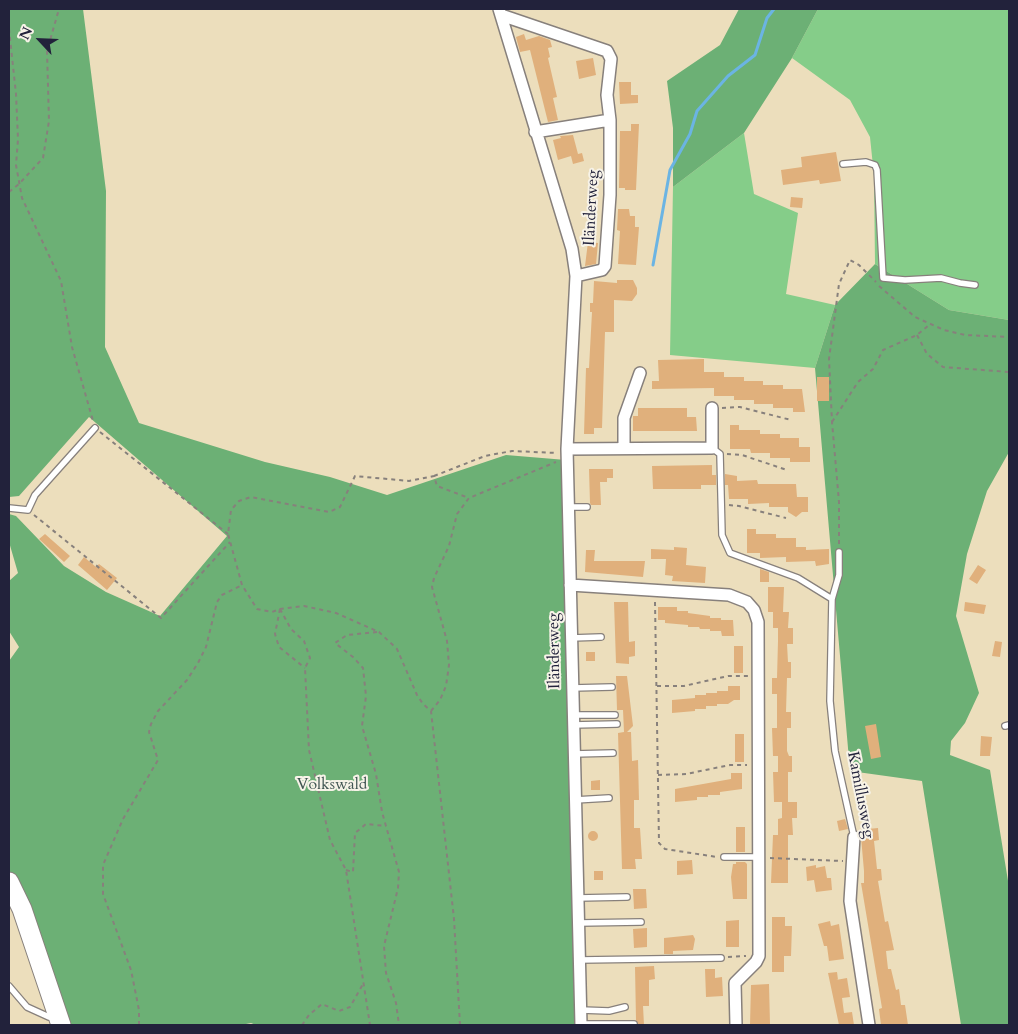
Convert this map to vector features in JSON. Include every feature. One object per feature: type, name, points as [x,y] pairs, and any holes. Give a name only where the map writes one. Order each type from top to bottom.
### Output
[{"type":"main road","points":[[9,882],[22,909],[60,1021]]},
{"type":"street","name":"Iländerweg","points":[[500,12],[607,51],[611,59],[608,95],[610,195],[605,266],[602,270],[576,276]]},
{"type":"street","name":"Iländerweg","points":[[500,12],[572,249],[576,276],[567,453],[571,688],[581,1025]]},
{"type":"street","points":[[536,132],[610,120]]},
{"type":"street","points":[[624,448],[624,418],[640,373]]},
{"type":"street","points":[[567,453],[624,448],[716,451],[712,408]]},
{"type":"street","points":[[570,585],[655,592],[729,595],[747,602],[754,610],[758,622],[760,956],[735,983],[736,1025]]},
{"type":"street","name":"Kamillusweg","points":[[854,838],[850,901],[869,1025]]},
{"type":"lane","points":[[843,164],[866,162],[875,165],[878,170],[883,278],[905,280],[941,278],[975,285]]},
{"type":"lane","points":[[9,508],[28,510],[35,495],[95,428]]},
{"type":"lane","points":[[716,451],[722,505],[722,535],[730,553],[798,578],[832,599]]},
{"type":"lane","points":[[568,507],[587,507]]},
{"type":"lane","name":"Kamillusweg","points":[[839,552],[839,575],[832,599],[831,718],[838,766],[854,838]]},
{"type":"lane","points":[[570,638],[601,637]]},
{"type":"lane","points":[[571,688],[612,687]]},
{"type":"lane","points":[[572,720],[615,715]]},
{"type":"lane","points":[[572,720],[617,724]]},
{"type":"lane","points":[[573,754],[613,753]]},
{"type":"lane","points":[[574,800],[609,798]]},
{"type":"lane","points":[[724,857],[759,857]]},
{"type":"lane","points":[[577,898],[627,897]]},
{"type":"lane","points":[[578,923],[641,922]]},
{"type":"lane","points":[[579,960],[721,958]]},
{"type":"lane","points":[[9,986],[28,1007],[60,1021]]},
{"type":"lane","points":[[581,1010],[609,1011],[625,1007]]},
{"type":"lane","points":[[581,1025],[634,1024]]},
{"type":"path","points":[[9,192],[43,158],[50,92],[47,51],[58,9]]},
{"type":"path","points":[[9,29],[16,94],[18,139],[16,165],[19,184],[29,215],[61,281],[72,347],[95,428],[228,534]]},
{"type":"path","points":[[839,552],[839,502],[829,359],[839,284],[850,260],[859,265],[884,291],[915,317],[930,324],[965,334],[1009,337]]},
{"type":"path","points":[[832,422],[858,382],[873,369],[883,350],[917,335],[930,324]]},
{"type":"path","points":[[917,335],[927,354],[943,367],[1009,372]]},
{"type":"path","points":[[712,408],[740,407],[790,420]]},
{"type":"path","points":[[460,1025],[454,919],[431,711],[417,695],[405,662],[397,649],[379,632],[336,613],[304,606],[267,612],[257,609],[242,585],[230,542],[228,534],[231,510],[239,500],[251,497],[329,512],[340,507],[356,476],[409,481],[434,476],[484,456],[512,451],[567,453]]},
{"type":"path","points":[[716,451],[742,455],[786,470]]},
{"type":"path","points":[[431,711],[440,700],[446,686],[449,665],[447,641],[434,597],[434,578],[449,546],[457,514],[469,498],[567,453]]},
{"type":"path","points":[[434,476],[437,486],[469,498]]},
{"type":"path","points":[[722,505],[739,506],[786,518]]},
{"type":"path","points":[[28,510],[161,618],[230,542]]},
{"type":"path","points":[[139,1025],[139,1010],[131,970],[103,894],[101,880],[104,857],[123,819],[158,760],[149,732],[151,724],[158,711],[187,680],[198,663],[206,647],[217,602],[222,594],[242,585]]},
{"type":"path","points":[[655,592],[659,843],[662,847],[674,851],[724,857]]},
{"type":"path","points":[[280,609],[291,628],[304,641],[310,658],[306,668],[309,750],[330,840],[346,870],[370,1025]]},
{"type":"path","points":[[280,609],[275,634],[279,647],[289,657],[306,668]]},
{"type":"path","points":[[379,632],[347,635],[335,643],[363,668],[366,696],[362,726],[376,774],[386,826],[399,872],[398,888],[384,946],[386,973],[396,1003],[399,1025]]},
{"type":"path","points":[[657,686],[684,686],[728,676],[758,676]]},
{"type":"path","points":[[658,775],[686,774],[730,765],[758,765]]},
{"type":"path","points":[[346,870],[353,872],[355,832],[366,824],[386,826]]},
{"type":"path","points":[[759,857],[853,861]]},
{"type":"path","points":[[721,958],[760,956]]},
{"type":"path","points":[[302,1025],[309,1015],[322,1004],[340,1011],[350,1007],[364,982]]},
{"type":"green space","name":"Volkswald","points":[[9,9],[83,9],[106,191],[105,347],[139,423],[265,462],[330,477],[387,495],[506,455],[566,460],[581,1025],[256,1025],[251,1023],[241,1025],[70,1025],[9,871],[9,661],[19,647],[9,631],[9,581],[18,573],[9,542],[9,514],[16,516],[64,566],[106,592],[160,616],[227,536],[89,417],[19,496],[9,497]]},
{"type":"green space","points":[[739,9],[818,9],[792,58],[744,133],[673,187],[673,128],[667,81],[720,45]]},
{"type":"green space","points":[[818,9],[1009,9],[1009,320],[949,310],[875,264],[874,176],[870,137],[850,100],[792,58]]},
{"type":"green space","points":[[744,133],[754,194],[798,213],[786,294],[835,305],[815,368],[670,355],[673,187]]},
{"type":"green space","points":[[875,264],[949,310],[1009,320],[1009,452],[987,491],[967,554],[956,616],[979,693],[965,723],[951,741],[950,755],[990,770],[1009,887],[1009,1025],[961,1025],[922,781],[850,771],[815,368],[835,305]]},
{"type":"building","points":[[524,34],[526,40],[539,36],[550,40],[552,47],[548,48],[550,57],[548,58],[557,97],[553,98],[558,120],[548,122],[530,50],[520,52],[516,37]]},
{"type":"building","points":[[593,58],[596,75],[579,79],[576,61]]},
{"type":"building","points":[[619,82],[631,82],[631,95],[638,95],[638,103],[620,104]]},
{"type":"building","points":[[631,124],[639,124],[636,190],[625,190],[625,188],[619,188],[620,131],[631,131]]},
{"type":"building","points":[[573,135],[578,154],[582,153],[584,161],[573,164],[571,156],[558,160],[553,140],[561,138],[560,136]]},
{"type":"building","points":[[836,152],[841,181],[820,184],[819,180],[783,185],[781,170],[802,167],[801,157]]},
{"type":"building","points":[[791,197],[803,198],[802,208],[790,207]]},
{"type":"building","points":[[618,209],[629,209],[630,216],[635,216],[635,227],[639,227],[636,265],[618,264],[620,231],[617,230]]},
{"type":"building","points":[[588,242],[598,243],[596,264],[585,266]]},
{"type":"building","points":[[617,280],[633,280],[637,288],[637,294],[632,301],[614,300],[614,332],[605,332],[602,428],[594,428],[594,434],[584,434],[586,368],[589,368],[592,312],[590,312],[590,303],[593,303],[594,281],[617,283]]},
{"type":"building","points":[[704,359],[704,372],[724,372],[724,377],[744,377],[744,381],[763,381],[763,385],[783,385],[783,389],[802,389],[805,412],[793,412],[793,408],[773,408],[773,404],[754,404],[754,400],[734,400],[734,396],[714,396],[714,388],[652,389],[652,381],[659,381],[658,360]]},
{"type":"building","points":[[817,377],[829,377],[829,401],[817,401]]},
{"type":"building","points":[[638,408],[687,408],[687,417],[696,417],[697,431],[633,431],[633,416],[638,416]]},
{"type":"building","points":[[730,425],[739,425],[739,430],[760,430],[760,434],[780,434],[780,438],[799,438],[799,447],[810,447],[810,462],[790,462],[790,458],[770,458],[770,453],[751,453],[750,449],[730,449]]},
{"type":"building","points":[[712,465],[712,475],[716,475],[716,485],[701,485],[701,489],[653,489],[652,466]]},
{"type":"building","points":[[589,469],[613,469],[613,478],[607,478],[607,482],[600,482],[601,505],[591,505],[590,503]]},
{"type":"building","points":[[725,474],[737,476],[737,481],[757,480],[758,484],[796,484],[797,497],[808,497],[808,512],[802,512],[796,517],[788,512],[788,507],[769,507],[769,503],[748,504],[748,499],[729,499],[728,485],[725,485]]},
{"type":"building","points":[[747,529],[756,529],[756,534],[776,534],[776,538],[796,538],[796,547],[806,547],[806,550],[829,549],[829,564],[816,566],[815,561],[786,562],[786,557],[760,558],[760,553],[747,553]]},
{"type":"building","points":[[45,534],[70,556],[64,562],[39,539]]},
{"type":"building","points":[[674,547],[687,548],[686,565],[706,567],[705,583],[672,581],[673,576],[665,575],[666,559],[651,559],[651,549],[674,550]]},
{"type":"building","points":[[586,550],[595,550],[594,561],[645,561],[643,577],[585,572]]},
{"type":"building","points":[[84,557],[96,567],[99,564],[117,578],[107,590],[78,565]]},
{"type":"building","points":[[978,565],[986,570],[977,584],[969,579]]},
{"type":"building","points":[[760,569],[769,572],[769,582],[760,582]]},
{"type":"building","points":[[768,587],[784,587],[783,612],[789,612],[788,628],[793,628],[793,644],[787,644],[788,662],[791,662],[791,678],[787,678],[786,712],[791,712],[791,728],[787,728],[787,751],[789,756],[792,756],[792,772],[788,772],[788,802],[797,802],[797,818],[792,818],[793,835],[788,835],[788,883],[771,883],[773,835],[778,835],[778,819],[782,818],[782,802],[774,802],[773,772],[778,772],[778,756],[773,756],[772,728],[777,728],[777,694],[772,694],[772,678],[777,678],[778,628],[773,628],[773,612],[768,612]]},
{"type":"building","points":[[614,602],[628,602],[629,642],[635,641],[635,656],[629,657],[629,664],[616,663]]},
{"type":"building","points":[[965,602],[986,605],[984,614],[964,611]]},
{"type":"building","points":[[658,607],[677,607],[677,611],[688,611],[688,613],[710,616],[710,618],[721,618],[721,620],[733,620],[734,636],[722,636],[721,631],[710,631],[710,629],[700,629],[699,627],[688,627],[688,625],[665,623],[665,620],[658,620]]},
{"type":"building","points":[[995,641],[1002,642],[1000,657],[992,656]]},
{"type":"building","points":[[734,646],[743,646],[743,673],[734,673]]},
{"type":"building","points":[[586,652],[595,652],[595,661],[586,661]]},
{"type":"building","points":[[616,676],[627,676],[633,726],[627,732],[631,732],[632,761],[638,760],[639,800],[634,800],[634,828],[640,828],[642,859],[635,859],[636,869],[622,869],[618,733],[624,732],[623,710],[617,710]]},
{"type":"building","points":[[728,686],[740,686],[740,700],[734,700],[728,704],[717,704],[717,706],[706,706],[706,709],[672,713],[672,700],[695,698],[695,695],[717,693],[717,691],[728,691]]},
{"type":"building","points":[[876,724],[881,757],[871,759],[865,726]]},
{"type":"building","points":[[735,734],[744,734],[744,762],[735,762]]},
{"type":"building","points":[[981,736],[992,737],[990,756],[980,756]]},
{"type":"building","points":[[731,773],[742,773],[742,789],[720,792],[720,795],[697,797],[697,800],[675,802],[675,789],[731,779]]},
{"type":"building","points":[[600,780],[600,790],[591,790],[591,781]]},
{"type":"building","points":[[845,819],[848,829],[839,831],[837,821]]},
{"type":"building","points":[[736,827],[745,827],[745,852],[736,852]]},
{"type":"building","points":[[878,828],[879,840],[874,841],[877,869],[881,869],[882,880],[878,881],[885,922],[888,921],[894,950],[886,951],[888,969],[891,969],[896,990],[899,989],[901,1005],[905,1005],[908,1025],[881,1025],[879,1009],[882,1008],[861,883],[864,883],[864,871],[861,837],[858,830]]},
{"type":"building","points":[[591,831],[595,831],[598,836],[597,840],[591,841],[588,838],[588,834]]},
{"type":"building","points":[[692,860],[693,874],[677,875],[677,861]]},
{"type":"building","points":[[736,862],[745,862],[747,864],[747,899],[733,899],[731,877],[733,864],[736,864]]},
{"type":"building","points":[[816,865],[816,868],[825,866],[827,878],[831,878],[832,890],[816,892],[814,880],[807,881],[806,867]]},
{"type":"building","points":[[594,871],[603,871],[603,880],[594,880]]},
{"type":"building","points":[[633,889],[646,889],[647,908],[634,909]]},
{"type":"building","points":[[772,917],[785,917],[785,926],[792,926],[791,956],[784,956],[784,972],[772,972]]},
{"type":"building","points":[[739,920],[739,947],[726,947],[726,921]]},
{"type":"building","points":[[830,921],[831,926],[839,924],[844,959],[829,961],[827,946],[824,946],[818,924]]},
{"type":"building","points":[[647,928],[647,947],[634,948],[633,929]]},
{"type":"building","points":[[693,935],[695,939],[693,950],[673,951],[673,954],[664,954],[664,938]]},
{"type":"building","points":[[654,966],[655,979],[649,980],[649,1006],[643,1006],[644,1025],[638,1025],[636,1020],[635,967]]},
{"type":"building","points":[[705,969],[715,969],[715,978],[722,977],[723,996],[706,997]]},
{"type":"building","points":[[837,972],[838,980],[847,978],[850,997],[842,998],[844,1013],[852,1012],[854,1025],[839,1025],[828,973]]},
{"type":"building","points":[[769,984],[770,1024],[750,1025],[751,985]]},
{"type":"waterway","points":[[653,265],[670,170],[690,134],[697,111],[728,76],[755,55],[767,18],[774,9]]}]
